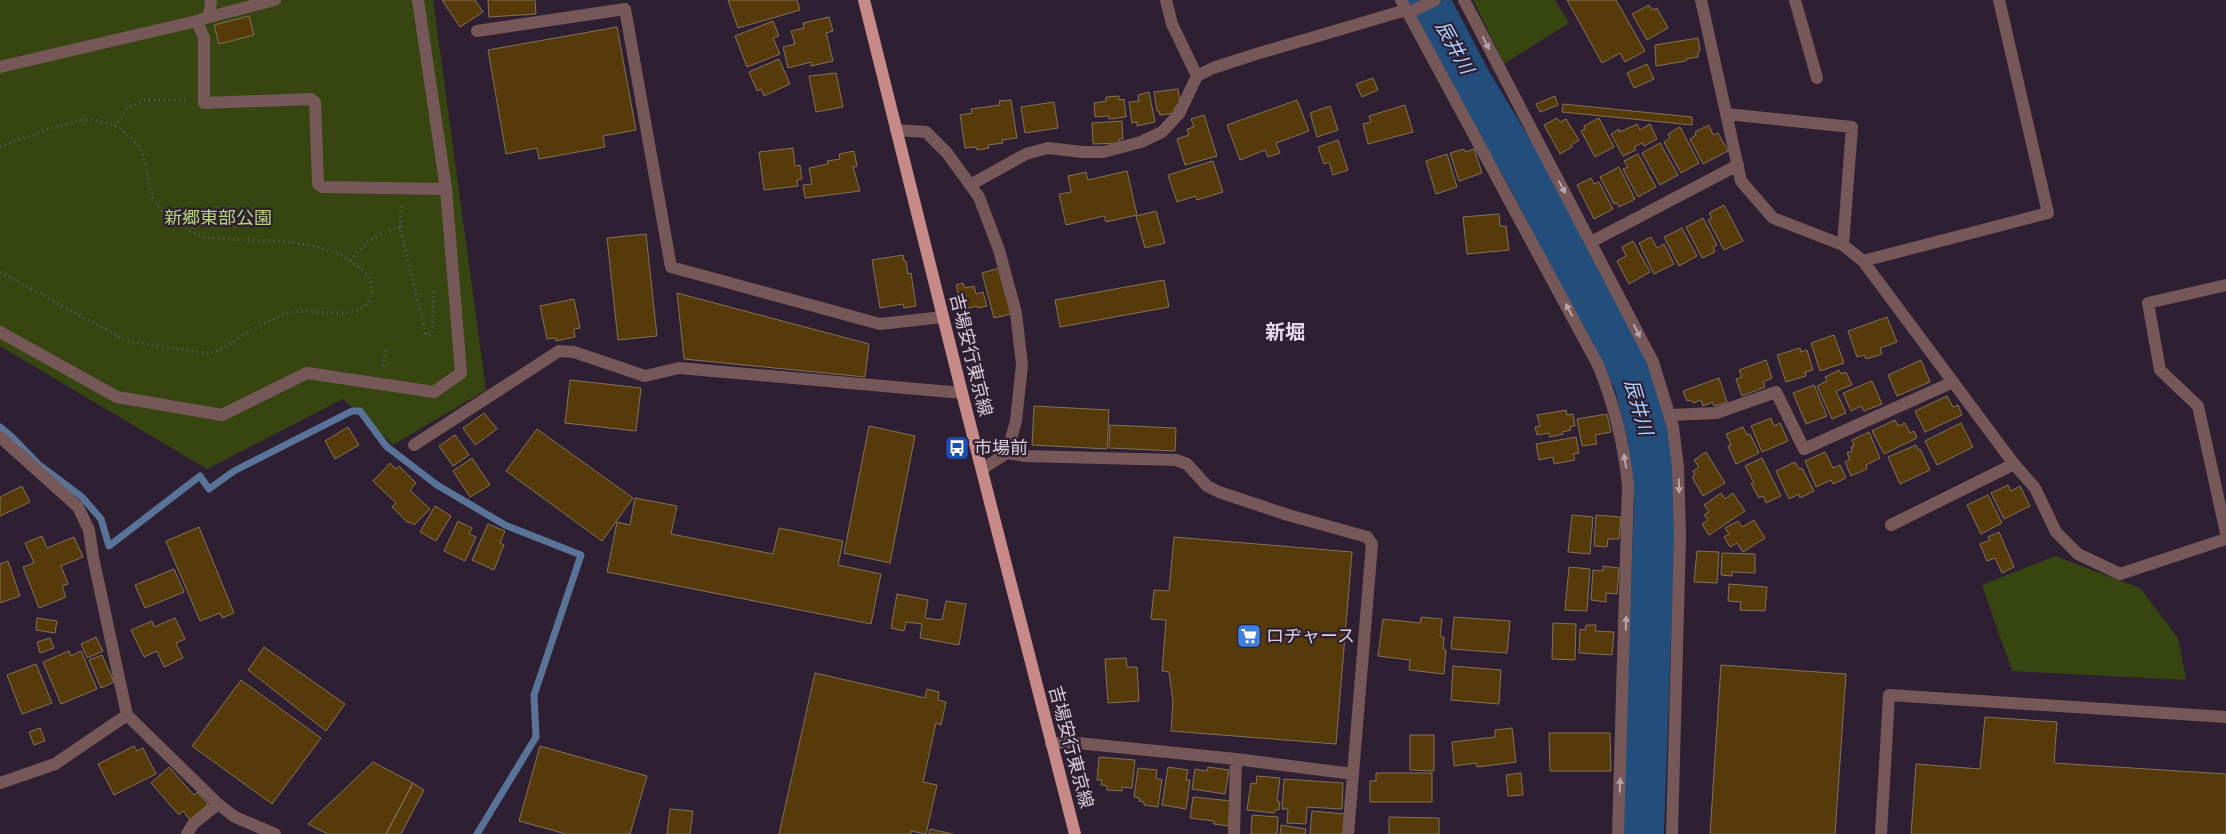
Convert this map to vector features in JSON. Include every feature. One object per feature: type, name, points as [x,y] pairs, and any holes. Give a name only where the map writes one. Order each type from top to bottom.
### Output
[{"type":"main road","name":"吉場安行東京線","points":[[864,0],[1051,744],[1076,834]]},
{"type":"street","points":[[211,0],[203,19],[204,103],[311,99],[315,102],[318,184],[322,187],[446,189]]},
{"type":"street","points":[[0,67],[203,19],[274,0]]},
{"type":"street","points":[[0,332],[117,397],[222,415],[307,373],[434,392],[462,374],[446,189],[418,0]]},
{"type":"street","points":[[1166,0],[1172,24],[1197,76]]},
{"type":"street","points":[[970,185],[1026,154],[1048,148],[1082,152],[1103,152],[1140,142],[1162,132],[1180,114],[1197,76],[1213,68],[1435,0]]},
{"type":"street","points":[[1464,0],[1653,362],[1670,415],[1678,467],[1680,534],[1672,834]]},
{"type":"street","points":[[1701,0],[1741,181],[1772,218],[1843,245],[1863,261],[2014,464],[2035,488],[2056,532],[2078,554],[2120,574],[2226,539]]},
{"type":"street","points":[[1795,0],[1817,78]]},
{"type":"street","points":[[1863,261],[2048,213],[1999,0]]},
{"type":"street","points":[[477,31],[625,8],[671,267],[880,324],[943,317]]},
{"type":"street","points":[[1406,9],[1598,364],[1612,400],[1625,458],[1628,486],[1618,834]]},
{"type":"street","points":[[1726,114],[1852,127],[1843,245]]},
{"type":"street","points":[[896,130],[926,132],[947,153],[979,197],[999,250],[1016,313],[1022,364],[1016,421],[1006,452],[982,469]]},
{"type":"street","points":[[1591,242],[1738,166]]},
{"type":"street","points":[[2226,285],[2148,304],[2160,370],[2198,406],[2226,533]]},
{"type":"street","points":[[414,445],[559,351],[574,352],[645,376],[679,368],[962,392]]},
{"type":"street","points":[[1670,415],[1716,413],[1776,392],[1804,449],[1953,382]]},
{"type":"street","points":[[0,437],[78,507],[90,530],[93,557],[127,715],[218,804],[235,817],[275,834]]},
{"type":"street","points":[[1006,452],[1025,456],[1176,460],[1187,464],[1207,486],[1219,492],[1288,515],[1367,537],[1372,544],[1348,834]]},
{"type":"street","points":[[1890,525],[2014,464]]},
{"type":"street","points":[[1881,834],[1889,695],[2226,717]]},
{"type":"street","points":[[0,783],[55,764],[127,715]]},
{"type":"street","points":[[1051,744],[1066,742],[1236,758],[1353,774]]},
{"type":"street","points":[[1234,834],[1236,758]]},
{"type":"street","points":[[187,834],[193,824],[218,804]]},
{"type":"path","points":[[115,126],[128,108],[144,100],[173,98]]},
{"type":"path","points":[[0,146],[70,122],[99,121],[115,126],[125,132],[141,151],[149,188],[155,203],[169,217],[192,232],[202,237],[315,246],[334,251],[351,261],[372,282],[372,292],[366,305],[356,312],[348,314],[332,312],[286,313],[215,352],[205,354],[127,341],[0,272]]},
{"type":"path","points":[[351,261],[362,245],[377,236],[400,227],[426,335],[432,334],[434,286]]},
{"type":"green space","name":"新郷東部公園","points":[[0,0],[433,0],[486,390],[393,445],[343,399],[207,469],[0,346]]},
{"type":"green space","points":[[1473,0],[1555,0],[1569,23],[1504,64]]},
{"type":"green space","points":[[2055,556],[2140,588],[2178,638],[2186,680],[2012,671],[1982,585]]},
{"type":"building","points":[[442,0],[475,0],[483,12],[460,27]]},
{"type":"building","points":[[488,0],[535,0],[536,14],[489,17]]},
{"type":"building","points":[[728,0],[797,0],[800,10],[738,28]]},
{"type":"building","points":[[1567,0],[1616,0],[1645,51],[1625,62],[1620,53],[1602,63]]},
{"type":"building","points":[[1649,5],[1652,10],[1657,8],[1668,28],[1647,40],[1632,14]]},
{"type":"building","points":[[249,16],[254,35],[219,44],[214,25]]},
{"type":"building","points":[[829,17],[833,31],[826,33],[833,61],[811,66],[811,62],[788,68],[783,47],[795,44],[791,31],[804,28],[803,23]]},
{"type":"building","points":[[773,21],[779,36],[773,38],[780,54],[747,67],[735,36]]},
{"type":"building","points":[[617,27],[636,130],[603,136],[605,147],[539,159],[537,148],[506,154],[488,50]]},
{"type":"building","points":[[1698,38],[1700,51],[1698,52],[1698,57],[1656,66],[1655,45]]},
{"type":"building","points":[[779,59],[790,84],[764,96],[761,89],[757,91],[749,72]]},
{"type":"building","points":[[1647,64],[1654,79],[1634,88],[1627,73]]},
{"type":"building","points":[[836,73],[843,107],[816,112],[809,76]]},
{"type":"building","points":[[1373,78],[1378,90],[1362,97],[1356,84]]},
{"type":"building","points":[[1178,89],[1181,107],[1174,108],[1175,113],[1160,115],[1159,111],[1157,111],[1154,92]]},
{"type":"building","points":[[1149,92],[1155,122],[1137,126],[1137,122],[1132,123],[1129,102],[1139,101],[1138,95]]},
{"type":"building","points":[[1119,96],[1119,100],[1124,99],[1126,117],[1109,119],[1108,116],[1095,117],[1094,103],[1106,101],[1106,97]]},
{"type":"building","points":[[1555,96],[1558,105],[1540,112],[1536,104]]},
{"type":"building","points":[[1011,100],[1017,138],[1002,140],[1003,143],[988,145],[989,148],[977,150],[976,147],[965,148],[960,115],[972,113],[971,109],[1000,105],[999,101]]},
{"type":"building","points":[[1297,100],[1309,131],[1276,143],[1280,153],[1268,157],[1265,150],[1240,160],[1227,125]]},
{"type":"building","points":[[1054,102],[1058,128],[1025,133],[1021,107]]},
{"type":"building","points":[[1563,104],[1692,117],[1692,125],[1562,112]]},
{"type":"building","points":[[1405,105],[1413,132],[1368,144],[1363,124],[1371,122],[1369,116]]},
{"type":"building","points":[[1330,106],[1338,130],[1317,137],[1310,113]]},
{"type":"building","points":[[1204,115],[1217,156],[1185,165],[1177,139],[1189,135],[1187,129],[1194,127],[1191,119]]},
{"type":"building","points":[[1557,118],[1560,122],[1566,119],[1579,140],[1560,154],[1544,125]]},
{"type":"building","points":[[1599,118],[1614,147],[1595,157],[1581,131],[1585,129],[1584,126]]},
{"type":"building","points":[[1122,121],[1123,139],[1119,139],[1119,143],[1093,144],[1092,123]]},
{"type":"building","points":[[1637,124],[1640,130],[1650,124],[1657,139],[1644,146],[1642,143],[1634,147],[1636,150],[1623,156],[1611,134],[1619,129],[1620,132]]},
{"type":"building","points":[[1709,125],[1713,135],[1718,133],[1728,151],[1703,164],[1690,139],[1696,135],[1695,132]]},
{"type":"building","points":[[1680,127],[1699,163],[1681,173],[1664,142],[1670,138],[1668,134]]},
{"type":"building","points":[[1338,140],[1348,170],[1333,175],[1329,162],[1324,164],[1318,147]]},
{"type":"building","points":[[1660,143],[1678,175],[1660,185],[1642,153]]},
{"type":"building","points":[[793,148],[795,166],[800,165],[802,179],[797,180],[798,186],[764,190],[759,152]]},
{"type":"building","points":[[1464,149],[1465,152],[1474,149],[1482,173],[1459,181],[1450,153]]},
{"type":"building","points":[[854,151],[857,166],[853,167],[860,191],[805,198],[803,185],[812,184],[809,168],[828,164],[827,161],[840,159],[839,154]]},
{"type":"building","points":[[1447,154],[1457,187],[1436,194],[1426,161]]},
{"type":"building","points":[[1638,154],[1656,187],[1638,197],[1623,169],[1628,167],[1624,161]]},
{"type":"building","points":[[1213,161],[1223,192],[1197,200],[1195,196],[1177,202],[1168,175]]},
{"type":"building","points":[[1619,167],[1635,199],[1619,207],[1617,203],[1614,204],[1600,177]]},
{"type":"building","points":[[1127,171],[1137,215],[1106,222],[1104,216],[1066,225],[1059,194],[1071,192],[1068,176],[1086,172],[1088,180]]},
{"type":"building","points":[[1591,178],[1594,184],[1599,182],[1613,209],[1594,219],[1577,185]]},
{"type":"building","points":[[1724,205],[1743,241],[1724,250],[1708,220],[1712,218],[1709,213]]},
{"type":"building","points":[[1156,211],[1165,243],[1145,248],[1136,216]]},
{"type":"building","points":[[1499,214],[1500,226],[1506,226],[1509,250],[1467,254],[1463,217]]},
{"type":"building","points":[[1703,218],[1717,245],[1713,247],[1715,252],[1702,258],[1686,227]]},
{"type":"building","points":[[1682,228],[1697,256],[1679,266],[1664,237]]},
{"type":"building","points":[[646,234],[657,336],[618,340],[607,238]]},
{"type":"building","points":[[1651,237],[1657,248],[1664,244],[1674,264],[1654,274],[1639,243]]},
{"type":"building","points":[[1633,241],[1650,272],[1629,284],[1617,261],[1626,256],[1622,247]]},
{"type":"building","points":[[903,255],[908,274],[911,273],[916,306],[904,308],[903,304],[880,308],[872,260]]},
{"type":"building","points":[[999,268],[1011,314],[994,318],[982,273]]},
{"type":"building","points":[[1164,280],[1169,307],[1060,327],[1055,300]]},
{"type":"building","points":[[963,283],[965,288],[974,286],[976,294],[983,292],[987,306],[978,308],[977,306],[962,310],[956,285]]},
{"type":"building","points":[[677,293],[869,344],[865,377],[684,359]]},
{"type":"building","points":[[574,299],[580,328],[574,329],[575,337],[556,341],[556,338],[547,339],[540,306]]},
{"type":"building","points":[[1887,317],[1897,342],[1880,348],[1882,354],[1866,359],[1864,355],[1857,357],[1848,331]]},
{"type":"building","points":[[1834,335],[1844,363],[1820,371],[1811,343]]},
{"type":"building","points":[[1800,348],[1801,352],[1807,350],[1813,370],[1805,372],[1806,376],[1786,382],[1777,355]]},
{"type":"building","points":[[1766,360],[1772,378],[1763,382],[1765,387],[1742,396],[1736,379],[1742,377],[1739,370]]},
{"type":"building","points":[[1921,360],[1930,382],[1897,396],[1888,375]]},
{"type":"building","points":[[1839,370],[1841,374],[1846,372],[1852,385],[1836,391],[1846,413],[1832,419],[1817,386],[1827,381],[1825,377]]},
{"type":"building","points":[[1719,378],[1727,402],[1714,406],[1713,402],[1703,406],[1701,400],[1693,403],[1691,400],[1687,401],[1683,391]]},
{"type":"building","points":[[570,380],[641,388],[636,431],[565,423]]},
{"type":"building","points":[[1872,381],[1882,404],[1864,411],[1861,406],[1851,411],[1843,393]]},
{"type":"building","points":[[1814,385],[1827,416],[1806,424],[1793,393]]},
{"type":"building","points":[[1947,396],[1953,407],[1958,405],[1962,415],[1925,432],[1915,411]]},
{"type":"building","points":[[1034,406],[1109,410],[1107,449],[1032,445]]},
{"type":"building","points":[[1566,410],[1567,415],[1573,414],[1575,426],[1570,427],[1571,430],[1550,437],[1549,433],[1537,435],[1535,427],[1540,426],[1537,415]]},
{"type":"building","points":[[484,413],[497,429],[475,445],[463,428]]},
{"type":"building","points":[[1607,414],[1611,432],[1595,435],[1597,444],[1582,446],[1577,419]]},
{"type":"building","points":[[1771,418],[1774,426],[1780,423],[1788,441],[1762,452],[1751,426]]},
{"type":"building","points":[[1895,420],[1898,426],[1905,423],[1910,433],[1914,431],[1917,438],[1884,454],[1872,431]]},
{"type":"building","points":[[1961,423],[1973,447],[1937,465],[1925,441]]},
{"type":"building","points":[[1110,425],[1176,428],[1175,451],[1109,448]]},
{"type":"building","points":[[869,426],[915,436],[890,563],[844,553]]},
{"type":"building","points":[[348,427],[359,445],[335,459],[325,441]]},
{"type":"building","points":[[1743,427],[1747,435],[1750,434],[1759,453],[1736,464],[1728,446],[1731,445],[1726,434]]},
{"type":"building","points":[[537,429],[633,498],[602,541],[506,471]]},
{"type":"building","points":[[1869,432],[1880,458],[1866,465],[1867,469],[1851,476],[1845,462],[1850,460],[1847,453],[1852,451],[1851,447],[1854,446],[1852,440]]},
{"type":"building","points":[[455,435],[469,455],[453,466],[439,446]]},
{"type":"building","points":[[1576,437],[1579,453],[1573,454],[1575,460],[1554,464],[1553,457],[1539,460],[1536,444]]},
{"type":"building","points":[[1916,445],[1918,450],[1920,449],[1930,470],[1900,484],[1888,457]]},
{"type":"building","points":[[1706,452],[1725,483],[1703,496],[1692,477],[1695,475],[1693,471],[1699,467],[1694,460]]},
{"type":"building","points":[[1825,452],[1833,468],[1840,465],[1846,478],[1833,484],[1831,480],[1816,487],[1805,461]]},
{"type":"building","points":[[472,458],[490,485],[470,497],[453,471]]},
{"type":"building","points":[[1762,458],[1781,496],[1766,503],[1763,496],[1759,498],[1751,484],[1754,483],[1745,466]]},
{"type":"building","points":[[1795,462],[1799,469],[1802,468],[1814,491],[1800,498],[1799,494],[1789,499],[1776,471]]},
{"type":"building","points":[[390,463],[396,469],[399,466],[416,483],[410,490],[430,509],[414,525],[410,522],[408,523],[392,507],[396,503],[373,481]]},
{"type":"building","points":[[2008,485],[2011,491],[2020,486],[2030,506],[2004,519],[1991,493]]},
{"type":"building","points":[[22,486],[30,502],[0,516],[0,497]]},
{"type":"building","points":[[1721,493],[1725,499],[1733,493],[1745,511],[1709,535],[1702,524],[1708,520],[1704,515],[1709,512],[1704,505]]},
{"type":"building","points":[[1988,495],[2002,523],[1981,534],[1967,505]]},
{"type":"building","points":[[635,498],[677,506],[671,534],[773,554],[779,528],[843,541],[838,565],[881,574],[871,624],[607,572],[617,522],[630,525]]},
{"type":"building","points":[[435,506],[451,516],[436,541],[420,532]]},
{"type":"building","points":[[1572,515],[1593,517],[1590,554],[1568,552]]},
{"type":"building","points":[[1596,515],[1621,517],[1619,539],[1608,539],[1607,547],[1594,546]]},
{"type":"building","points":[[1754,520],[1765,538],[1743,552],[1737,543],[1730,547],[1724,537],[1729,534],[1725,528],[1738,521],[1742,527]]},
{"type":"building","points":[[458,521],[472,528],[469,534],[476,537],[465,561],[444,551]]},
{"type":"building","points":[[488,524],[505,531],[500,543],[504,545],[494,570],[472,560]]},
{"type":"building","points":[[199,527],[234,613],[222,618],[220,613],[200,621],[166,541]]},
{"type":"building","points":[[1999,532],[2014,567],[2002,573],[1995,558],[1987,561],[1980,544],[1990,540],[1988,537]]},
{"type":"building","points":[[42,536],[47,548],[74,537],[83,557],[61,566],[68,584],[62,586],[66,597],[39,608],[23,567],[34,563],[25,543]]},
{"type":"building","points":[[1174,537],[1352,552],[1336,744],[1171,731],[1173,702],[1169,672],[1162,671],[1166,620],[1151,619],[1154,590],[1169,591]]},
{"type":"building","points":[[1697,551],[1719,552],[1717,583],[1694,582]]},
{"type":"building","points":[[1722,553],[1755,554],[1755,573],[1732,572],[1732,576],[1721,575]]},
{"type":"building","points":[[8,561],[20,596],[0,603],[0,564]]},
{"type":"building","points":[[1603,566],[1619,568],[1617,594],[1606,593],[1606,602],[1591,600],[1593,570],[1603,571]]},
{"type":"building","points":[[1569,567],[1590,569],[1587,611],[1565,610]]},
{"type":"building","points":[[174,569],[184,592],[145,608],[135,585]]},
{"type":"building","points":[[1729,584],[1767,587],[1765,611],[1740,610],[1741,602],[1728,601]]},
{"type":"building","points":[[897,594],[928,600],[925,618],[942,620],[946,601],[966,604],[959,645],[920,638],[922,624],[906,622],[904,631],[891,628]]},
{"type":"building","points":[[1421,617],[1442,619],[1440,636],[1444,637],[1443,649],[1446,650],[1444,674],[1409,670],[1410,660],[1378,656],[1383,619],[1420,623]]},
{"type":"building","points":[[1454,617],[1510,621],[1507,653],[1451,649]]},
{"type":"building","points":[[37,618],[57,621],[55,633],[36,630]]},
{"type":"building","points":[[175,618],[185,639],[176,643],[183,658],[164,667],[157,651],[144,657],[131,630],[152,621],[154,627]]},
{"type":"building","points":[[1553,623],[1576,624],[1575,660],[1552,659]]},
{"type":"building","points":[[1586,625],[1596,625],[1595,631],[1614,632],[1612,655],[1579,653],[1580,629],[1585,630]]},
{"type":"building","points":[[96,637],[103,651],[87,658],[81,644]]},
{"type":"building","points":[[50,638],[54,648],[40,653],[37,642]]},
{"type":"building","points":[[264,647],[345,704],[326,731],[248,670]]},
{"type":"building","points":[[69,651],[71,656],[81,651],[97,689],[61,704],[43,662]]},
{"type":"building","points":[[102,655],[114,682],[101,688],[89,660]]},
{"type":"building","points":[[1126,658],[1127,667],[1137,667],[1139,701],[1108,703],[1105,659]]},
{"type":"building","points":[[36,664],[52,703],[22,714],[7,675]]},
{"type":"building","points":[[1721,665],[1846,674],[1835,834],[1710,834]]},
{"type":"building","points":[[1453,666],[1501,670],[1499,704],[1451,700]]},
{"type":"building","points":[[815,673],[925,698],[927,689],[939,692],[938,700],[946,702],[941,725],[936,723],[923,782],[937,785],[926,834],[911,831],[911,834],[779,834]]},
{"type":"building","points":[[241,680],[321,738],[272,804],[192,746]]},
{"type":"building","points":[[1985,717],[2057,722],[2054,763],[2226,774],[2226,834],[1911,834],[1916,764],[1980,769]]},
{"type":"building","points":[[40,728],[45,741],[34,745],[29,732]]},
{"type":"building","points":[[1512,728],[1516,762],[1477,767],[1476,763],[1454,766],[1452,742],[1495,737],[1495,730]]},
{"type":"building","points":[[1549,733],[1610,733],[1611,771],[1550,771]]},
{"type":"building","points":[[1410,735],[1434,735],[1434,771],[1410,770]]},
{"type":"building","points":[[134,746],[137,751],[143,748],[156,774],[114,795],[98,764]]},
{"type":"building","points":[[540,746],[647,776],[630,834],[566,834],[519,821]]},
{"type":"building","points":[[1099,757],[1135,760],[1132,788],[1122,787],[1122,791],[1107,790],[1107,786],[1101,785],[1102,780],[1097,780]]},
{"type":"building","points":[[373,762],[413,783],[386,834],[328,834],[308,824]]},
{"type":"building","points":[[169,767],[194,795],[197,792],[208,804],[190,820],[183,811],[179,815],[151,783]]},
{"type":"building","points":[[1168,767],[1188,770],[1186,780],[1190,780],[1186,809],[1162,805]]},
{"type":"building","points":[[1208,767],[1229,770],[1225,794],[1192,789],[1195,769],[1207,771]]},
{"type":"building","points":[[1138,768],[1157,770],[1156,779],[1162,779],[1158,807],[1144,805],[1144,802],[1139,801],[1139,798],[1134,797]]},
{"type":"building","points":[[1376,773],[1432,773],[1432,802],[1370,802],[1370,781],[1376,781]]},
{"type":"building","points":[[1521,773],[1523,795],[1508,796],[1506,775]]},
{"type":"building","points":[[1257,776],[1280,778],[1277,801],[1280,802],[1279,810],[1275,810],[1274,813],[1247,810],[1251,783],[1256,784]]},
{"type":"building","points":[[1284,779],[1343,783],[1342,809],[1307,807],[1306,824],[1287,823],[1288,809],[1282,809]]},
{"type":"building","points":[[413,783],[424,790],[401,834],[386,834]]},
{"type":"building","points":[[1193,797],[1232,801],[1228,826],[1214,824],[1214,821],[1190,818]]},
{"type":"building","points":[[670,809],[693,811],[690,834],[667,834]]},
{"type":"building","points":[[1312,811],[1345,814],[1343,834],[1310,834]]},
{"type":"building","points":[[1252,815],[1278,817],[1277,834],[1251,834]]},
{"type":"building","points":[[1389,817],[1439,818],[1439,834],[1389,834]]},
{"type":"building","points":[[1281,825],[1306,829],[1305,834],[1280,834]]},
{"type":"building","points":[[930,829],[953,834],[929,834]]},
{"type":"waterway","name":"辰井川","points":[[1428,0],[1471,82],[1524,170],[1635,382],[1649,440],[1655,502],[1643,834]]},
{"type":"waterway","points":[[0,427],[38,464],[82,497],[101,519],[109,546],[200,476],[209,489],[234,471],[352,411],[360,411],[386,446],[437,485],[505,525],[581,555],[534,695],[536,737],[477,834]]},
{"type":"place","name":"市場前","points":[[957,448]]},
{"type":"place","name":"ロヂャース","points":[[1249,636]]},
{"type":"district","name":"新堀","points":[[1285,332]]}]
